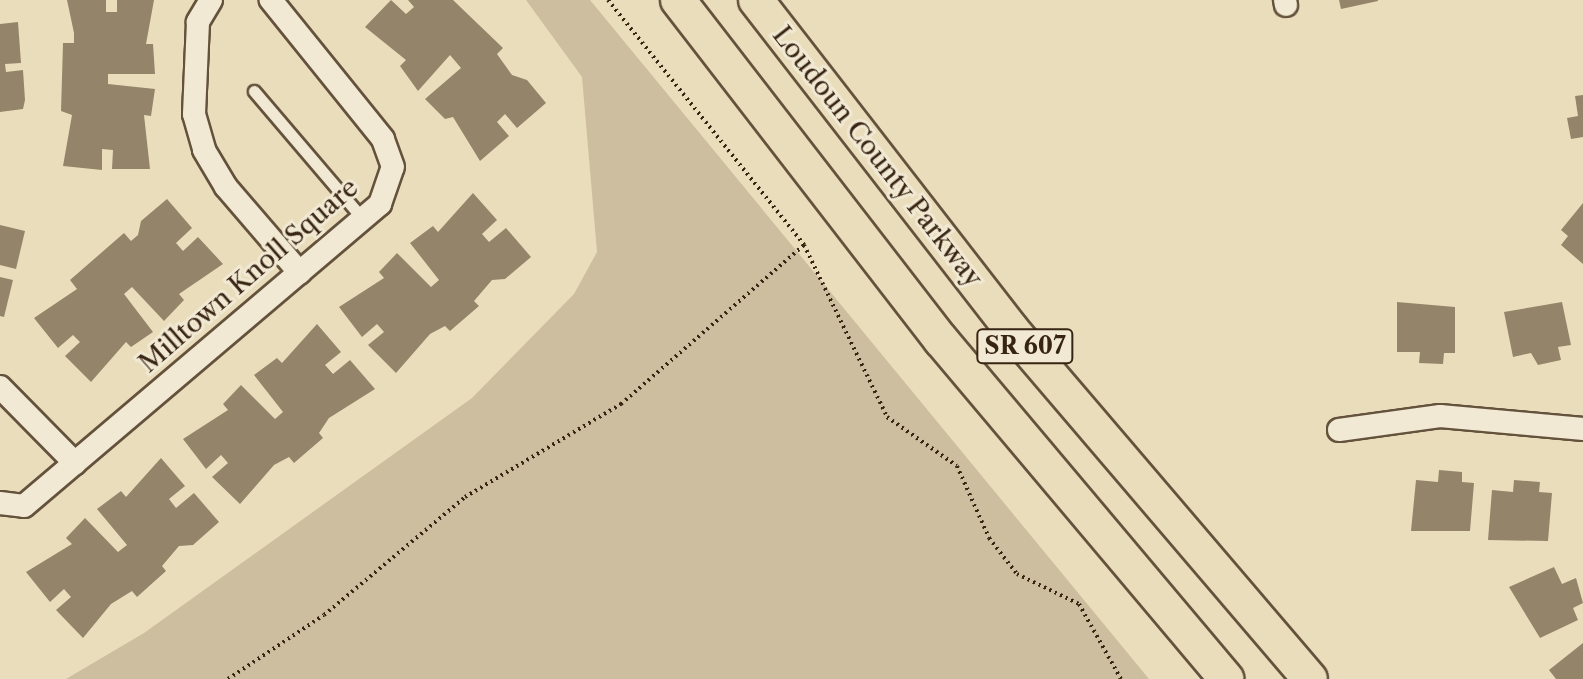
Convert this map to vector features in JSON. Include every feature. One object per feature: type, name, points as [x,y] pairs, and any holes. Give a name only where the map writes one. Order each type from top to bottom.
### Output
[{"type":"main road","name":"SR 607","points":[[678,0],[941,340],[1226,679]]},
{"type":"main road","name":"Loudoun County Parkway","points":[[756,0],[1011,329],[1310,679]]},
{"type":"street","points":[[211,0],[198,37],[194,114],[204,150],[226,187],[300,273]]},
{"type":"street","name":"Milltown Knoll Square","points":[[0,503],[24,506],[380,204],[393,167],[383,139],[271,0]]},
{"type":"street","points":[[0,387],[75,463]]},
{"type":"street","points":[[1339,430],[1440,416],[1583,429]]},
{"type":"lane","points":[[254,91],[363,219]]},
{"type":"path","points":[[608,0],[804,245],[887,417],[957,466],[989,538],[1017,574],[1079,604],[1121,679]]},
{"type":"path","points":[[228,679],[324,615],[465,497],[621,404],[804,245]]},
{"type":"shaded area","points":[[526,0],[590,0],[1149,679],[66,679],[144,633],[472,398],[574,294],[597,252],[582,77]]},
{"type":"building","points":[[67,0],[106,0],[106,12],[117,12],[117,0],[154,0],[146,44],[153,44],[155,74],[108,74],[108,84],[155,89],[151,116],[144,115],[150,169],[112,169],[113,150],[102,149],[102,170],[63,166],[72,115],[61,111],[63,43],[74,43]]},
{"type":"building","points":[[391,0],[406,14],[414,7],[408,0],[453,0],[503,48],[497,54],[512,75],[527,80],[546,103],[517,128],[505,114],[497,122],[509,136],[480,161],[453,117],[445,119],[425,99],[461,68],[450,55],[418,91],[400,66],[406,60],[365,27]]},
{"type":"building","points":[[1339,0],[1378,0],[1378,1],[1341,9]]},
{"type":"building","points":[[18,22],[21,63],[5,64],[6,72],[23,70],[25,100],[23,109],[0,112],[0,24]]},
{"type":"building","points":[[1583,95],[1583,137],[1571,139],[1567,118],[1578,116],[1575,96]]},
{"type":"building","points":[[473,193],[497,220],[482,234],[489,242],[506,228],[531,257],[505,279],[492,280],[474,301],[479,306],[450,331],[445,326],[430,334],[396,373],[368,345],[384,332],[377,324],[362,337],[339,307],[384,278],[379,272],[397,253],[431,287],[439,280],[410,243],[433,226],[438,232]]},
{"type":"building","points":[[167,199],[192,228],[176,243],[183,251],[198,237],[223,264],[179,294],[184,300],[164,321],[132,287],[124,294],[153,332],[131,347],[126,342],[91,382],[65,356],[80,342],[73,335],[58,348],[34,318],[77,289],[70,280],[124,233],[131,241],[138,235],[141,221]]},
{"type":"building","points":[[1583,203],[1583,264],[1561,245],[1568,236],[1561,230]]},
{"type":"building","points":[[0,225],[25,231],[16,269],[0,265]]},
{"type":"building","points":[[0,277],[13,280],[4,317],[0,316]]},
{"type":"building","points":[[1397,302],[1455,307],[1455,353],[1444,353],[1443,364],[1419,363],[1420,352],[1397,352]]},
{"type":"building","points":[[1562,302],[1571,345],[1558,347],[1561,360],[1538,365],[1531,353],[1513,357],[1504,312]]},
{"type":"building","points":[[317,324],[341,352],[325,365],[333,374],[350,360],[375,389],[329,418],[319,433],[323,438],[294,463],[289,457],[274,465],[240,504],[212,477],[228,463],[221,455],[206,469],[183,439],[228,410],[223,404],[241,385],[275,419],[283,412],[254,375],[277,358],[282,363]]},
{"type":"building","points":[[161,458],[185,486],[169,499],[176,508],[194,493],[219,522],[193,545],[179,546],[162,566],[166,571],[137,597],[132,591],[111,604],[83,638],[56,610],[71,597],[64,589],[50,602],[26,572],[72,544],[66,538],[85,518],[118,552],[127,545],[97,509],[121,491],[126,497]]},
{"type":"building","points":[[1439,470],[1462,472],[1462,482],[1474,483],[1470,531],[1411,531],[1416,480],[1438,482]]},
{"type":"building","points":[[1514,480],[1540,482],[1539,492],[1552,493],[1548,541],[1488,540],[1492,490],[1513,492]]},
{"type":"building","points":[[1554,567],[1562,584],[1576,578],[1583,603],[1573,608],[1578,620],[1540,638],[1509,587]]},
{"type":"building","points":[[1583,643],[1583,679],[1556,679],[1549,670]]}]
